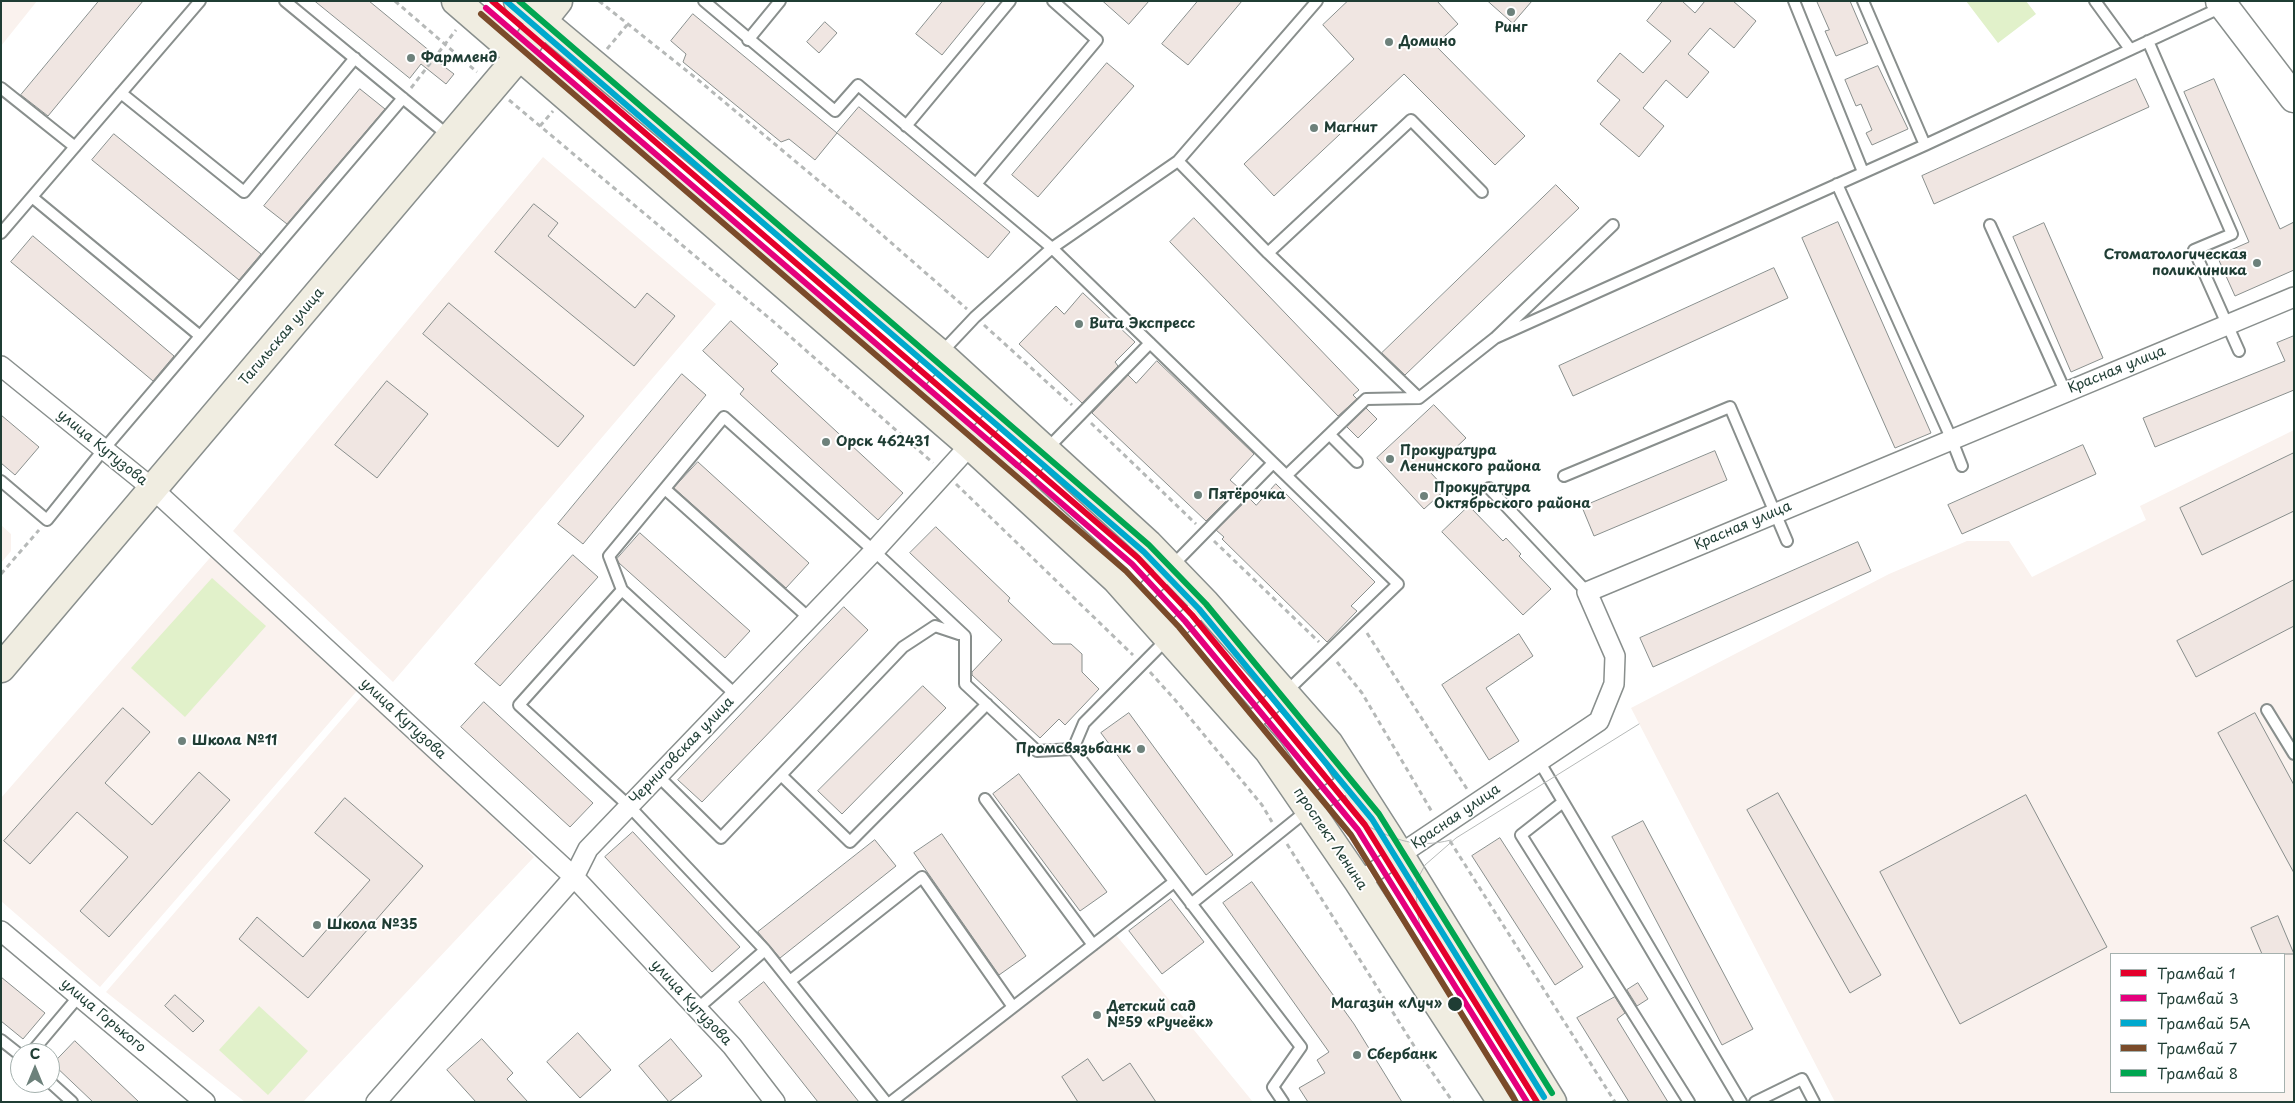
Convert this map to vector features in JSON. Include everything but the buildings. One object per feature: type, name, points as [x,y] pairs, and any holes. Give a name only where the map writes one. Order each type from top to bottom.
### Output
[{"type":"main road","points":[[518,1],[550,11],[940,354],[1171,567],[1206,603],[1328,744],[1399,854],[1552,1102]]},
{"type":"main road","points":[[2226,3],[2294,98]]},
{"type":"main road","name":"Тагильская улица","points":[[1,668],[520,55],[550,11]]},
{"type":"main road","name":"проспект Ленина","points":[[459,12],[520,55],[970,445],[1116,579],[1269,751],[1359,882],[1502,1102]]},
{"type":"street","name":"Красная улица","points":[[1359,882],[1599,721],[1614,684],[1615,656],[1587,592],[2294,296]]},
{"type":"street","points":[[907,390],[940,354]]},
{"type":"street","name":"улица Кутузова","points":[[1,366],[153,489],[574,877],[732,1046],[775,1102]]},
{"type":"street","name":"Черниговская улица","points":[[376,1102],[574,877],[588,849],[874,551],[1002,410]]},
{"type":"street","points":[[1014,485],[1046,450]]},
{"type":"street","points":[[1137,601],[1171,567]]},
{"type":"street","points":[[1168,637],[1206,603]]},
{"type":"street","points":[[1247,726],[1284,693]]},
{"type":"street","points":[[1309,809],[1351,779]]},
{"type":"street","name":"улица Горького","points":[[1,931],[205,1102]]},
{"type":"lane","points":[[1,233],[200,1]]},
{"type":"lane","points":[[285,1],[450,138]]},
{"type":"lane","points":[[704,1],[748,40],[835,111],[858,85],[976,184],[1052,248],[1398,584],[1284,693]]},
{"type":"lane","points":[[748,40],[780,1]]},
{"type":"lane","points":[[906,126],[1010,1]]},
{"type":"lane","points":[[976,184],[1097,40],[1053,1]]},
{"type":"lane","points":[[940,354],[975,317],[1052,248],[1178,161],[1317,1]]},
{"type":"lane","points":[[1794,1],[1863,172]]},
{"type":"lane","points":[[1863,1],[1924,145]]},
{"type":"lane","points":[[2095,1],[2130,49]]},
{"type":"lane","points":[[1495,338],[1924,145],[2226,3]]},
{"type":"lane","points":[[2148,41],[2232,234],[2194,250],[2239,352]]},
{"type":"lane","points":[[121,93],[244,192],[355,58]]},
{"type":"lane","points":[[1,88],[75,147]]},
{"type":"lane","points":[[1,482],[47,520],[104,449],[403,98]]},
{"type":"lane","points":[[1268,253],[1411,120],[1482,192]]},
{"type":"lane","points":[[1178,161],[1268,253],[1419,398]]},
{"type":"lane","points":[[1836,184],[1962,466]]},
{"type":"lane","points":[[32,196],[200,336]]},
{"type":"lane","points":[[1287,475],[1366,400],[1419,398],[1495,338],[1613,224]]},
{"type":"lane","points":[[1990,225],[2065,391]]},
{"type":"lane","points":[[1046,450],[1150,343]]},
{"type":"lane","points":[[1564,476],[1730,407],[1787,541]]},
{"type":"lane","points":[[736,695],[622,590],[609,556],[724,417],[874,551],[964,636],[965,684],[1038,751],[1072,749]]},
{"type":"lane","points":[[1330,435],[1357,462]]},
{"type":"lane","points":[[1171,567],[1273,463]]},
{"type":"lane","points":[[1489,488],[1587,592]]},
{"type":"lane","points":[[665,489],[809,618]]},
{"type":"lane","points":[[622,590],[519,705],[629,806],[765,950],[886,1102]]},
{"type":"lane","points":[[658,776],[721,838],[903,647],[935,626],[964,636]]},
{"type":"lane","points":[[1072,749],[1084,723],[1168,637]]},
{"type":"lane","points":[[781,775],[850,842],[987,704]]},
{"type":"lane","points":[[2267,710],[2294,754]]},
{"type":"lane","points":[[1072,749],[1301,1047],[1273,1087],[1283,1102]]},
{"type":"lane","points":[[1539,761],[1741,1102]]},
{"type":"lane","points":[[984,799],[1093,945]]},
{"type":"lane","points":[[1564,802],[1521,835],[1689,1102]]},
{"type":"lane","points":[[1191,904],[1309,809]]},
{"type":"lane","points":[[790,981],[922,877],[1013,1007]]},
{"type":"lane","points":[[891,1102],[1174,882]]},
{"type":"lane","points":[[697,1009],[765,950]]},
{"type":"lane","points":[[39,1043],[79,996]]},
{"type":"lane","points":[[1755,1102],[1802,1079],[1814,1102]]},
{"type":"lane","points":[[60,1091],[72,1102]]},
{"type":"path","points":[[395,1],[477,72]]},
{"type":"path","points":[[403,98],[444,44],[459,12]]},
{"type":"path","points":[[604,53],[628,25]]},
{"type":"path","points":[[509,100],[775,323],[945,474],[1142,664],[1176,701],[1262,805],[1416,1049],[1453,1102]]},
{"type":"path","points":[[540,126],[558,105]]},
{"type":"path","points":[[1,574],[47,520]]},
{"type":"path","points":[[1360,622],[1476,803]]},
{"type":"shaded area","points":[[1,1],[37,1],[1,46]]},
{"type":"shaded area","points":[[543,157],[716,304],[393,682],[233,531]]},
{"type":"shaded area","points":[[2294,430],[2294,1102],[1835,1102],[1631,708],[1889,574],[1967,541],[2009,541],[2032,577],[2146,520],[2140,506]]},
{"type":"shaded area","points":[[1,525],[11,534],[11,551],[1,563]]},
{"type":"shaded area","name":"Школа №11","points":[[215,552],[362,685],[100,987],[1,901],[1,798]]},
{"type":"shaded area","name":"Школа №35","points":[[366,691],[534,857],[303,1102],[245,1102],[106,992]]},
{"type":"shaded area","name":"Детский сад №59 «Ручеёк»","points":[[1116,935],[1253,1102],[910,1102],[906,1096]]},
{"type":"green space","points":[[1966,1],[2026,1],[2036,14],[1998,43]]},
{"type":"green space","points":[[212,578],[266,626],[185,717],[131,668]]},
{"type":"green space","points":[[259,1006],[308,1051],[268,1095],[219,1050]]},
{"type":"tram line","name":"1","points":[[492,1],[1138,558],[1192,615],[1365,825],[1537,1102]]},
{"type":"tram line","name":"5А","points":[[506,1],[1144,552],[1199,609],[1372,819],[1544,1097]]},
{"type":"tram line","name":"8","points":[[519,1],[1149,545],[1206,604],[1379,814],[1552,1093]]},
{"type":"tram line","name":"3","points":[[486,8],[1132,564],[1185,621],[1358,830],[1527,1102]]},
{"type":"tram line","name":"7","points":[[481,14],[1126,571],[1179,627],[1351,835],[1516,1102]]},
{"type":"tram line","points":[[1423,941],[1417,911],[1416,882],[1425,865],[1456,838],[1639,724]]},
{"type":"tram line","points":[[1365,825],[1406,842],[1427,844],[1451,840]]},
{"type":"place","name":"Ринг","points":[[1511,12]]},
{"type":"place","name":"Домино","points":[[1389,42]]},
{"type":"place","name":"Фармленд","points":[[411,58]]},
{"type":"place","name":"Магнит","points":[[1314,128]]},
{"type":"place","name":"Стоматологическая поликлиника","points":[[2257,263]]},
{"type":"place","name":"Вита Экспресс","points":[[1079,324]]},
{"type":"place","name":"Орск 462431","points":[[826,442]]},
{"type":"place","name":"Прокуратура Ленинского района","points":[[1390,459]]},
{"type":"place","name":"Пятёрочка","points":[[1198,495]]},
{"type":"place","name":"Прокуратура Октябрьского района","points":[[1424,496]]},
{"type":"place","name":"Школа №11","points":[[182,741]]},
{"type":"place","name":"Промсвязьбанк","points":[[1141,749]]},
{"type":"place","name":"Школа №35","points":[[317,925]]},
{"type":"place","name":"Магазин «Луч»","points":[[1455,1004]]},
{"type":"place","name":"Детский сад №59 «Ручеёк»","points":[[1097,1015]]},
{"type":"place","name":"Сбербанк","points":[[1357,1055]]}]
